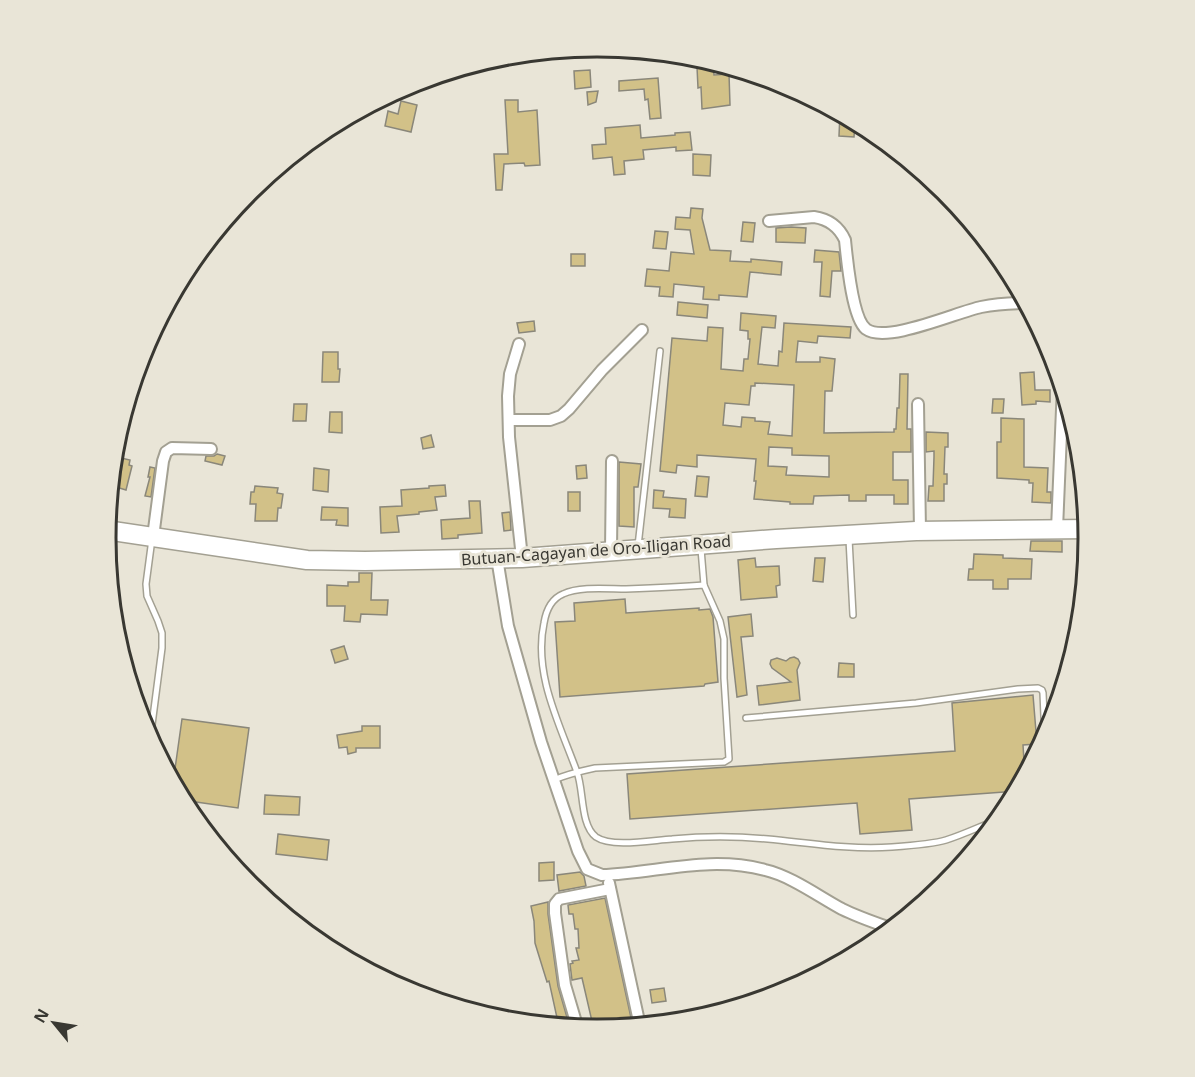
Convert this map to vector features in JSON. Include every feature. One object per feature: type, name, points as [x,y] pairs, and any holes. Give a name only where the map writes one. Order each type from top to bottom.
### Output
[{"type":"highway","name":"Butuan-Cagayan de Oro-Iligan Road","points":[[116,532],[307,560],[364,561],[522,558],[700,544],[920,531],[1079,529]]},
{"type":"street","points":[[769,221],[814,217],[835,225],[842,232],[857,313],[866,329],[872,331],[894,332],[980,307],[1017,303]]},
{"type":"street","points":[[508,420],[550,420],[561,416],[642,330]]},
{"type":"street","points":[[519,344],[510,374],[508,420],[522,558]]},
{"type":"street","points":[[918,404],[920,531]]},
{"type":"street","points":[[1058,529],[1062,411]]},
{"type":"street","points":[[153,537],[166,452],[172,448],[211,448]]},
{"type":"street","points":[[611,551],[612,461]]},
{"type":"street","points":[[496,558],[511,637],[541,742],[572,835],[587,869],[596,874],[607,875],[707,863],[765,870],[786,878],[845,910],[884,925]]},
{"type":"street","points":[[607,875],[638,1018]]},
{"type":"street","points":[[575,1019],[565,985],[555,904],[559,899],[610,889]]},
{"type":"lane","points":[[637,549],[660,351]]},
{"type":"lane","points":[[848,535],[853,615]]},
{"type":"lane","points":[[152,721],[162,648],[162,633],[147,596],[146,584],[153,537]]},
{"type":"lane","points":[[554,780],[595,768],[724,762],[729,759],[724,639],[720,621],[704,585],[700,544]]},
{"type":"lane","points":[[704,585],[579,590],[559,595],[547,609],[540,649],[549,695],[578,772],[588,828],[598,839],[630,843],[701,836],[765,839],[857,848],[893,847],[945,840],[984,825]]},
{"type":"lane","points":[[746,718],[916,703],[1038,688],[1043,693],[1044,717]]},
{"type":"building","points":[[697,67],[714,71],[714,75],[729,75],[730,105],[702,109],[701,87],[698,88]]},
{"type":"building","points":[[590,70],[591,87],[575,89],[574,71]]},
{"type":"building","points":[[658,78],[661,118],[650,119],[648,99],[645,100],[644,89],[619,91],[619,81]]},
{"type":"building","points":[[598,91],[596,102],[588,105],[587,92]]},
{"type":"building","points":[[505,100],[518,100],[518,112],[537,110],[540,165],[504,164],[502,190],[496,190],[494,154],[508,154]]},
{"type":"building","points":[[401,101],[417,105],[411,132],[385,126],[388,111],[398,114]]},
{"type":"building","points":[[840,123],[854,132],[854,137],[839,136]]},
{"type":"building","points":[[640,125],[641,138],[690,132],[692,150],[676,151],[676,147],[643,150],[644,159],[624,161],[625,174],[614,175],[612,157],[593,159],[592,145],[606,144],[605,128]]},
{"type":"building","points":[[693,154],[711,155],[710,176],[693,175]]},
{"type":"building","points":[[691,208],[703,209],[702,218],[710,250],[731,251],[730,261],[751,262],[751,259],[782,262],[781,275],[750,272],[747,297],[719,295],[719,300],[703,299],[704,287],[674,284],[673,297],[659,296],[660,287],[645,286],[647,269],[669,271],[671,252],[694,254],[690,230],[675,229],[676,217],[690,218]]},
{"type":"building","points":[[743,222],[755,223],[753,242],[741,241]]},
{"type":"building","points":[[776,228],[806,228],[805,243],[776,242]]},
{"type":"building","points":[[655,231],[668,232],[666,249],[653,248]]},
{"type":"building","points":[[815,250],[839,252],[841,271],[832,271],[830,297],[820,296],[822,262],[814,262]]},
{"type":"building","points":[[571,254],[585,254],[585,266],[571,266]]},
{"type":"building","points":[[678,302],[708,305],[707,318],[677,315]]},
{"type":"building","points":[[741,313],[776,316],[775,328],[762,327],[758,364],[778,366],[779,351],[782,352],[784,323],[851,327],[850,338],[818,336],[817,343],[798,341],[796,362],[820,362],[820,357],[835,359],[832,391],[825,391],[824,433],[894,432],[897,408],[899,408],[900,374],[908,374],[907,429],[911,429],[911,452],[893,452],[893,480],[908,480],[908,504],[894,504],[894,495],[866,495],[866,501],[849,501],[849,495],[814,496],[813,504],[790,504],[790,502],[754,499],[756,459],[697,455],[697,467],[677,465],[676,473],[660,471],[672,338],[707,341],[708,327],[723,328],[721,369],[743,371],[744,359],[748,359],[750,339],[748,339],[748,331],[740,330]],"holes":[[[755,383],[794,385],[792,436],[768,434],[770,422],[755,421],[755,418],[742,417],[741,427],[723,425],[725,403],[749,405],[751,386],[755,386]],[[769,447],[792,448],[792,455],[829,456],[829,477],[786,475],[787,467],[768,466]]]},
{"type":"building","points":[[534,321],[535,331],[519,333],[517,323]]},
{"type":"building","points":[[323,352],[338,352],[339,382],[322,382]]},
{"type":"building","points":[[1034,372],[1035,390],[1050,390],[1050,402],[1036,401],[1036,404],[1022,405],[1020,373]]},
{"type":"building","points":[[993,399],[1004,399],[1003,413],[992,413]]},
{"type":"building","points":[[294,404],[307,404],[306,421],[293,421]]},
{"type":"building","points":[[330,412],[342,412],[342,433],[329,432]]},
{"type":"building","points":[[1001,418],[1024,419],[1024,467],[1048,468],[1047,492],[1051,492],[1051,503],[1032,502],[1033,483],[1029,483],[1029,480],[997,478],[997,442],[1001,442]]},
{"type":"building","points":[[926,432],[948,433],[948,447],[945,447],[944,474],[947,474],[947,484],[944,484],[944,501],[928,501],[929,486],[933,486],[934,451],[926,452]]},
{"type":"building","points":[[431,435],[434,447],[423,449],[421,438]]},
{"type":"building","points":[[217,454],[225,456],[222,465],[205,461],[206,456]]},
{"type":"building","points":[[123,458],[130,460],[129,465],[132,466],[126,490],[119,488]]},
{"type":"building","points":[[619,462],[641,464],[638,487],[634,487],[634,527],[619,526]]},
{"type":"building","points":[[586,465],[587,478],[577,479],[576,466]]},
{"type":"building","points":[[150,467],[155,468],[151,497],[145,496]]},
{"type":"building","points":[[314,468],[329,470],[328,492],[313,490]]},
{"type":"building","points":[[697,476],[709,477],[707,497],[695,496]]},
{"type":"building","points":[[445,485],[446,496],[435,497],[437,510],[397,516],[399,532],[381,533],[380,507],[402,506],[401,490]]},
{"type":"building","points":[[255,486],[278,488],[277,493],[283,494],[281,508],[278,508],[277,521],[255,521],[256,504],[250,504],[251,492],[254,492]]},
{"type":"building","points":[[654,490],[664,491],[663,497],[686,499],[685,518],[669,517],[670,509],[653,508]]},
{"type":"building","points":[[568,492],[580,492],[580,511],[568,511]]},
{"type":"building","points":[[469,501],[480,501],[482,533],[442,539],[441,520],[470,518]]},
{"type":"building","points":[[322,507],[348,508],[348,526],[336,525],[337,520],[321,520]]},
{"type":"building","points":[[510,512],[511,530],[504,531],[502,513]]},
{"type":"building","points":[[1031,541],[1062,541],[1062,552],[1030,551]]},
{"type":"building","points":[[974,554],[1032,559],[1031,579],[1008,579],[1008,589],[993,589],[993,580],[968,580],[969,569],[973,569]]},
{"type":"building","points":[[755,558],[756,567],[779,566],[780,585],[776,586],[777,597],[741,600],[738,560]]},
{"type":"building","points":[[815,558],[825,558],[823,582],[813,581]]},
{"type":"building","points":[[359,573],[372,573],[371,600],[388,600],[387,615],[361,614],[360,622],[344,621],[345,606],[327,606],[327,585],[348,586],[348,582],[359,582]]},
{"type":"building","points":[[625,599],[626,613],[710,609],[713,617],[718,682],[704,686],[560,697],[555,622],[575,621],[574,603]]},
{"type":"building","points":[[751,614],[753,636],[741,637],[747,695],[737,697],[728,617]]},
{"type":"building","points":[[344,646],[348,659],[335,663],[331,650]]},
{"type":"building","points":[[794,657],[800,663],[797,670],[800,700],[759,705],[757,686],[791,682],[772,668],[771,660],[777,658],[786,661]]},
{"type":"building","points":[[839,663],[854,664],[854,677],[838,677]]},
{"type":"building","points":[[1033,695],[1036,735],[1032,744],[1023,745],[1024,760],[1006,792],[909,799],[912,830],[860,834],[857,803],[630,819],[627,774],[955,751],[952,703]]},
{"type":"building","points":[[182,719],[249,728],[238,808],[195,802],[175,768]]},
{"type":"building","points":[[362,726],[380,726],[380,748],[356,748],[356,752],[348,754],[347,747],[339,748],[337,735],[362,731]]},
{"type":"building","points":[[265,795],[300,797],[299,815],[264,814]]},
{"type":"building","points":[[278,834],[329,840],[327,860],[276,854]]},
{"type":"building","points":[[554,862],[554,880],[539,881],[539,863]]},
{"type":"building","points":[[580,872],[584,876],[586,886],[559,891],[557,875]]},
{"type":"building","points":[[605,898],[631,1019],[592,1020],[582,978],[572,980],[570,964],[573,963],[572,961],[579,960],[576,948],[579,948],[578,929],[575,929],[573,914],[569,914],[568,905]]},
{"type":"building","points":[[548,902],[558,986],[567,1019],[557,1018],[549,981],[547,982],[535,943],[531,906]]},
{"type":"building","points":[[664,988],[666,1001],[652,1003],[650,990]]}]
